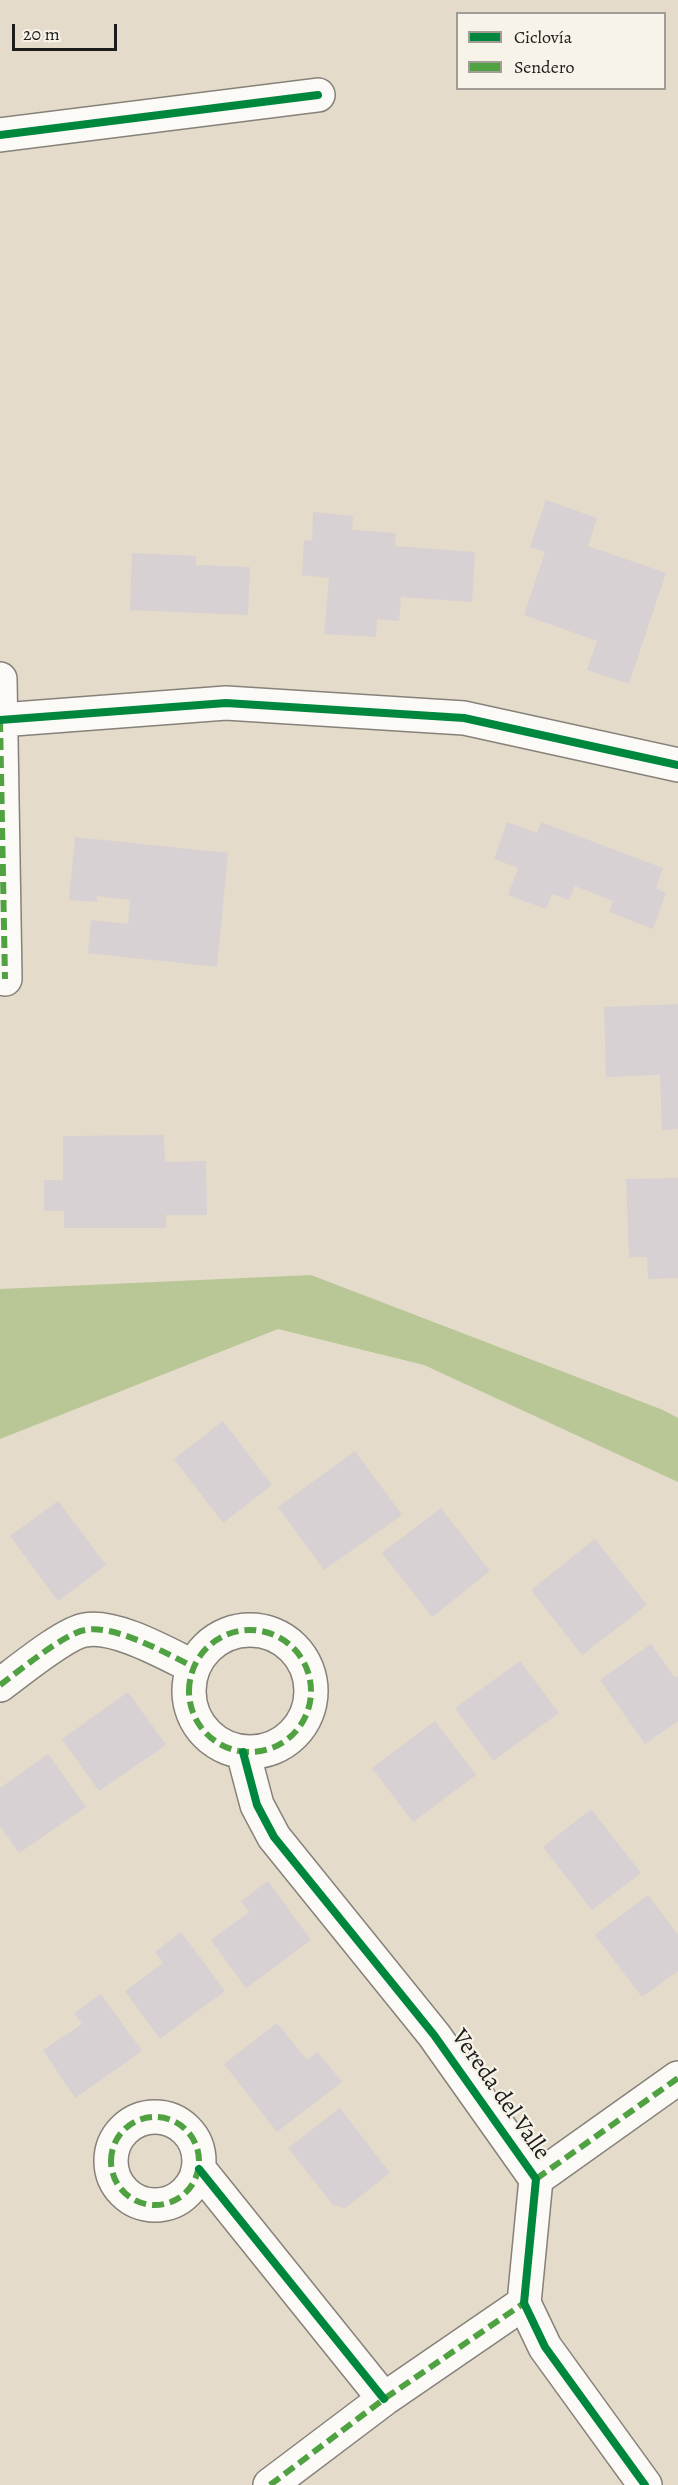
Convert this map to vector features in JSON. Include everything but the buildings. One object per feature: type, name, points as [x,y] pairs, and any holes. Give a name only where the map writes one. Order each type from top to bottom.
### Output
[{"type":"street","points":[[0,135],[318,95]]},
{"type":"street","points":[[0,679],[5,979]]},
{"type":"street","points":[[0,720],[226,703],[464,718],[678,765]]},
{"type":"street","points":[[258,1629],[281,1637],[300,1653],[310,1674],[312,1699],[304,1722],[288,1740],[267,1750],[243,1752],[220,1744],[201,1728],[190,1707],[189,1683],[194,1667],[196,1660],[212,1641],[234,1631],[258,1629]]},
{"type":"street","points":[[0,1685],[57,1644],[85,1630],[100,1630],[134,1639],[194,1667]]},
{"type":"street","name":"Vereda del Valle","points":[[243,1752],[257,1805],[274,1837],[434,2036],[536,2179],[524,2303]]},
{"type":"street","points":[[536,2179],[678,2078]]},
{"type":"street","points":[[199,2169],[384,2399]]},
{"type":"street","points":[[270,2485],[384,2399],[524,2303],[545,2347],[645,2485]]},
{"type":"green space","points":[[311,1275],[663,1410],[678,1418],[678,1482],[424,1365],[278,1329],[0,1439],[0,1289]]},
{"type":"marked path","points":[[0,720],[5,979]]},
{"type":"marked path","points":[[0,1685],[54,1645],[85,1630],[111,1631],[126,1636],[194,1667]]},
{"type":"marked path","points":[[250,1630],[273,1634],[293,1648],[307,1668],[311,1691],[307,1714],[293,1734],[273,1748],[250,1752],[227,1748],[207,1734],[193,1714],[189,1691],[193,1668],[207,1648],[227,1634],[250,1630]]},
{"type":"marked path","points":[[536,2179],[678,2078]]},
{"type":"marked path","points":[[146,2117],[164,2117],[180,2124],[192,2136],[199,2152],[199,2161],[199,2170],[192,2186],[180,2198],[164,2205],[146,2205],[130,2198],[118,2186],[111,2170],[111,2152],[118,2136],[130,2124],[146,2117]]},
{"type":"marked path","points":[[270,2485],[384,2399],[524,2303]]},
{"type":"cycle path","points":[[0,135],[318,95]]},
{"type":"cycle path","points":[[0,720],[226,703],[464,718],[678,765]]},
{"type":"cycle path","points":[[243,1752],[257,1805],[274,1837],[434,2035],[536,2179],[524,2303],[545,2347],[645,2485]]},
{"type":"cycle path","points":[[199,2169],[384,2399]]}]
